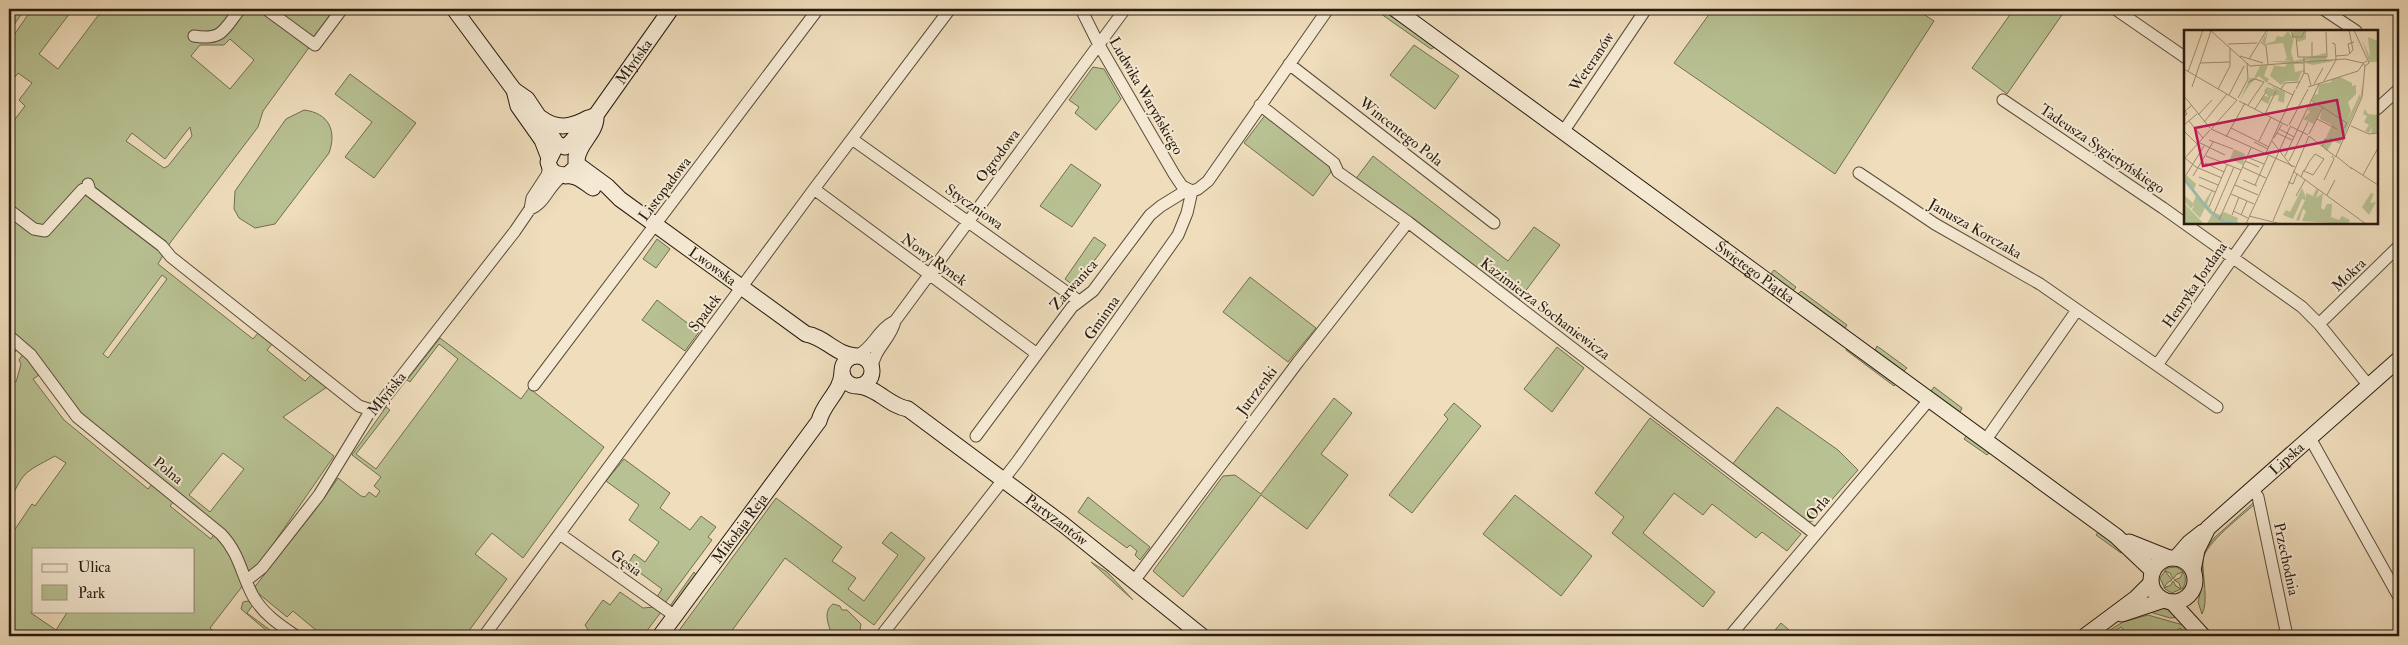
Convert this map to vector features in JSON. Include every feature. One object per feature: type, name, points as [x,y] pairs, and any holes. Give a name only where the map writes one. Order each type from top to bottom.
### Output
[{"type":"main road","points":[[454,9],[514,90],[527,99],[557,144],[562,148],[572,151],[577,162],[574,170],[565,176],[554,173],[549,162],[548,151],[518,106],[514,90]]},
{"type":"main road","name":"Młyńska","points":[[562,148],[571,142],[592,116],[671,9]]},
{"type":"main road","name":"Świętego Piątka","points":[[1395,9],[2116,536],[2152,577]]},
{"type":"main road","points":[[537,114],[550,124],[561,127],[592,116]]},
{"type":"main road","name":"Młyńska","points":[[577,162],[580,149],[596,125],[592,116]]},
{"type":"main road","points":[[549,162],[552,152],[562,148]]},
{"type":"main road","name":"Lwowska","points":[[577,162],[620,199],[806,334],[820,338],[842,353],[856,356]]},
{"type":"main road","name":"Lwowska","points":[[565,176],[580,180],[604,195],[620,199]]},
{"type":"main road","name":"Lwowska","points":[[806,334],[811,342],[836,363],[842,372]]},
{"type":"main road","points":[[856,356],[867,359],[872,370],[867,383],[858,387],[848,384],[842,372],[845,361],[856,356]]},
{"type":"main road","name":"Lipska","points":[[2193,570],[2197,550],[2208,528],[2399,359]]},
{"type":"main road","name":"Partyzantów","points":[[872,370],[878,380],[903,400],[908,409]]},
{"type":"main road","name":"Mikołaja Reja","points":[[660,636],[819,421],[824,408],[840,385],[842,372]]},
{"type":"main road","name":"Partyzantów","points":[[858,387],[872,389],[894,404],[908,409],[1004,479],[1202,636]]},
{"type":"main road","name":"Mikołaja Reja","points":[[819,421],[828,416],[849,391],[858,387]]},
{"type":"main road","points":[[2085,636],[2111,618],[2152,577],[2158,564],[2172,558],[2208,528]]},
{"type":"main road","name":"Świętego Piątka","points":[[2116,536],[2172,558]]},
{"type":"main road","points":[[2111,618],[2168,601],[2180,601],[2190,594],[2195,584],[2193,570],[2186,562],[2172,558]]},
{"type":"main road","points":[[2152,577],[2156,593],[2168,601],[2203,636]]},
{"type":"main road","points":[[2190,594],[2193,610],[2203,636]]},
{"type":"street","points":[[194,36],[213,38],[219,36],[240,9]]},
{"type":"street","points":[[266,9],[314,45],[342,9]]},
{"type":"street","name":"Listopadowa","points":[[534,386],[818,9]]},
{"type":"street","name":"Spadek","points":[[484,636],[814,189],[950,9]]},
{"type":"street","name":"Ludwika Waryńskiego","points":[[1081,9],[1099,45],[1174,174],[1189,190]]},
{"type":"street","name":"Ogrodowa","points":[[872,370],[874,356],[890,334],[895,321],[1125,9]]},
{"type":"street","points":[[1189,190],[1198,189],[1208,181],[1328,9]]},
{"type":"street","name":"Weteranów","points":[[1563,132],[1646,9]]},
{"type":"street","points":[[2115,9],[2184,57]]},
{"type":"street","points":[[2323,9],[2354,30]]},
{"type":"street","name":"Wincentego Pola","points":[[1289,64],[1494,223]]},
{"type":"street","points":[[2378,109],[2399,89]]},
{"type":"street","name":"Tadeusza Sygietyńskiego","points":[[2004,100],[2184,224]]},
{"type":"street","name":"Kazimierza Sochaniewicza","points":[[1260,105],[1334,163],[1338,172],[1408,222],[1815,534]]},
{"type":"street","name":"Styczniowa","points":[[852,139],[1079,301]]},
{"type":"street","name":"Młyńska","points":[[530,209],[532,198],[547,175],[549,162]]},
{"type":"street","name":"Janusza Korczaka","points":[[1859,173],[1935,224],[2028,276],[2217,407]]},
{"type":"street","name":"Młyńska","points":[[247,580],[262,568],[319,495],[371,410],[377,407],[392,389],[530,209],[540,203],[556,181],[565,176]]},
{"type":"street","points":[[9,210],[34,229],[46,231],[82,190],[88,186],[162,246],[171,257],[360,406],[371,410]]},
{"type":"street","name":"Nowy Rynek","points":[[814,189],[1037,354]]},
{"type":"street","name":"Zarwanica","points":[[976,436],[1079,301],[1094,291],[1140,227],[1158,208],[1189,190]]},
{"type":"street","name":"Gminna","points":[[882,636],[1004,479],[1178,235],[1189,206],[1189,190]]},
{"type":"street","name":"Jutrzenki","points":[[1134,581],[1276,391],[1408,222]]},
{"type":"street","name":"Tadeusza Sygietyńskiego","points":[[2185,224],[2302,307],[2319,324],[2369,386]]},
{"type":"street","name":"Henryka Jordana","points":[[2157,365],[2257,224]]},
{"type":"street","name":"Mokra","points":[[2319,324],[2399,246]]},
{"type":"street","points":[[1986,441],[2077,310]]},
{"type":"street","name":"Ogrodowa","points":[[856,356],[865,351],[886,326],[895,321]]},
{"type":"street","name":"Polna","points":[[9,336],[31,355],[77,417],[221,534],[239,558],[253,596],[263,610],[296,636]]},
{"type":"street","name":"Orla","points":[[1730,636],[1930,400]]},
{"type":"street","points":[[2310,438],[2399,597]]},
{"type":"street","name":"Przechodnia","points":[[2252,489],[2258,497],[2287,636]]},
{"type":"street","name":"Gęsia","points":[[560,534],[674,616]]},
{"type":"green space","points":[[19,9],[25,9],[9,32],[9,23]]},
{"type":"green space","points":[[32,9],[73,9],[39,54],[58,69],[103,9],[337,9],[263,111],[258,127],[170,243],[158,264],[253,339],[258,333],[272,344],[267,350],[305,381],[311,375],[327,387],[283,417],[334,456],[258,566],[210,628],[220,636],[9,636],[9,538],[32,504],[35,506],[66,463],[55,456],[31,470],[18,485],[9,504],[9,377],[16,382],[21,364],[19,360],[23,354],[18,349],[13,354],[9,350],[12,344],[9,341],[9,127],[25,106],[19,100],[32,83],[18,73],[9,85],[9,42]],"holes":[[[230,39],[254,60],[230,89],[191,56],[200,45],[224,45]],[[190,127],[192,136],[168,166],[164,168],[126,141],[132,133],[165,159]],[[162,275],[167,279],[108,358],[103,354]],[[39,375],[69,415],[152,484],[148,489],[64,420],[33,379]],[[223,453],[244,469],[210,512],[189,495]],[[174,501],[215,533],[211,539],[170,506]]]},
{"type":"green space","points":[[1374,9],[1381,9],[1435,47],[1431,49]]},
{"type":"green space","points":[[1703,9],[1916,9],[1934,21],[1835,174],[1674,63],[1710,13]]},
{"type":"green space","points":[[2014,9],[2066,9],[2007,94],[1972,68]]},
{"type":"green space","points":[[1414,45],[1459,76],[1435,109],[1390,75]]},
{"type":"green space","points":[[1093,67],[1104,69],[1121,99],[1096,130],[1075,113],[1079,107],[1069,100]]},
{"type":"green space","points":[[350,74],[416,123],[374,178],[345,157],[372,122],[335,94]]},
{"type":"green space","points":[[304,110],[320,115],[329,124],[332,137],[329,153],[275,224],[255,228],[239,218],[234,209],[235,191],[286,119]]},
{"type":"green space","points":[[1266,114],[1332,166],[1331,172],[1313,196],[1244,143]]},
{"type":"green space","points":[[1373,156],[1508,261],[1534,227],[1560,245],[1518,301],[1355,180]]},
{"type":"green space","points":[[1071,164],[1101,185],[1072,227],[1040,206]]},
{"type":"green space","points":[[1094,237],[1106,245],[1077,284],[1073,285],[1065,279]]},
{"type":"green space","points":[[657,239],[670,249],[656,268],[643,259]]},
{"type":"green space","points":[[1774,270],[1796,287],[1793,291],[1771,274]]},
{"type":"green space","points":[[1250,277],[1316,328],[1288,362],[1223,312]]},
{"type":"green space","points":[[1801,291],[1847,325],[1845,328],[1798,294]]},
{"type":"green space","points":[[657,300],[699,332],[685,351],[642,320]]},
{"type":"green space","points":[[440,338],[521,399],[529,388],[604,447],[523,558],[492,533],[475,554],[507,579],[465,636],[323,636],[293,611],[287,617],[253,589],[338,478],[361,496],[365,497],[369,492],[376,497],[380,491],[374,486],[381,477],[352,455],[386,407],[390,410],[356,454],[376,469],[458,359],[439,344],[410,382],[407,380]]},
{"type":"green space","points":[[1877,346],[1907,368],[1904,371],[1875,350]]},
{"type":"green space","points":[[1557,347],[1584,368],[1552,412],[1524,389]]},
{"type":"green space","points":[[1848,347],[1897,383],[1894,386],[1846,350]]},
{"type":"green space","points":[[1934,387],[1962,408],[1960,412],[1931,391]]},
{"type":"green space","points":[[1334,398],[1352,413],[1321,454],[1348,475],[1307,529],[1261,495],[1183,597],[1153,571],[1223,476],[1235,475],[1261,494]]},
{"type":"green space","points":[[1454,403],[1481,426],[1412,513],[1389,495],[1448,419],[1444,415]]},
{"type":"green space","points":[[1777,407],[1838,450],[1858,470],[1813,521],[1807,522],[1732,465]]},
{"type":"green space","points":[[1650,418],[1801,534],[1787,551],[1762,532],[1756,538],[1712,504],[1703,515],[1674,493],[1643,533],[1715,592],[1703,607],[1612,533],[1624,517],[1595,493]]},
{"type":"green space","points":[[1967,435],[1990,452],[1987,455],[1964,439]]},
{"type":"green space","points":[[624,459],[670,493],[660,508],[690,530],[701,516],[716,527],[708,537],[712,540],[665,603],[657,597],[662,589],[628,564],[634,554],[645,562],[659,542],[629,520],[639,505],[606,481]]},
{"type":"green space","points":[[1515,495],[1592,556],[1561,596],[1483,534]]},
{"type":"green space","points":[[1088,497],[1150,547],[1140,560],[1135,555],[1137,551],[1130,545],[1127,548],[1078,512]]},
{"type":"green space","points":[[776,498],[842,547],[832,561],[856,578],[848,589],[864,601],[898,555],[882,543],[891,532],[925,558],[874,625],[785,558],[728,636],[675,636]]},
{"type":"green space","points":[[2253,503],[2256,503],[2217,538],[2205,553],[2203,566],[2205,603],[2202,614],[2198,602],[2203,581],[2202,555],[2214,538]]},
{"type":"green space","points":[[2098,532],[2123,550],[2121,553],[2096,535]]},
{"type":"green space","points":[[1091,562],[1107,572],[1133,600]]},
{"type":"green space","points":[[2176,567],[2183,572],[2177,574],[2173,579],[2170,573],[2165,571],[2172,580],[2164,587],[2160,578],[2167,568]]},
{"type":"green space","points":[[694,572],[697,576],[673,606],[670,606]]},
{"type":"green space","points":[[2183,572],[2185,585],[2181,589],[2179,583],[2174,580],[2180,578]]},
{"type":"green space","points":[[2173,581],[2181,589],[2172,593],[2165,589]]},
{"type":"green space","points":[[620,592],[643,608],[654,607],[661,612],[643,636],[592,636],[585,625],[603,600],[610,605]]},
{"type":"green space","points":[[248,601],[253,605],[247,613],[278,636],[263,636],[267,631],[241,609],[243,602]]},
{"type":"green space","points":[[833,604],[840,606],[842,610],[847,610],[861,624],[859,636],[832,636],[827,615]]},
{"type":"green space","points":[[2166,607],[2172,609],[2181,617],[2170,618],[2150,612]]},
{"type":"green space","points":[[2148,615],[2183,625],[2191,636],[2188,636],[2180,628],[2169,636],[2129,636],[2121,627],[2107,636],[2100,636],[2123,622]]},
{"type":"green space","points":[[1781,623],[1796,636],[1770,636]]}]
